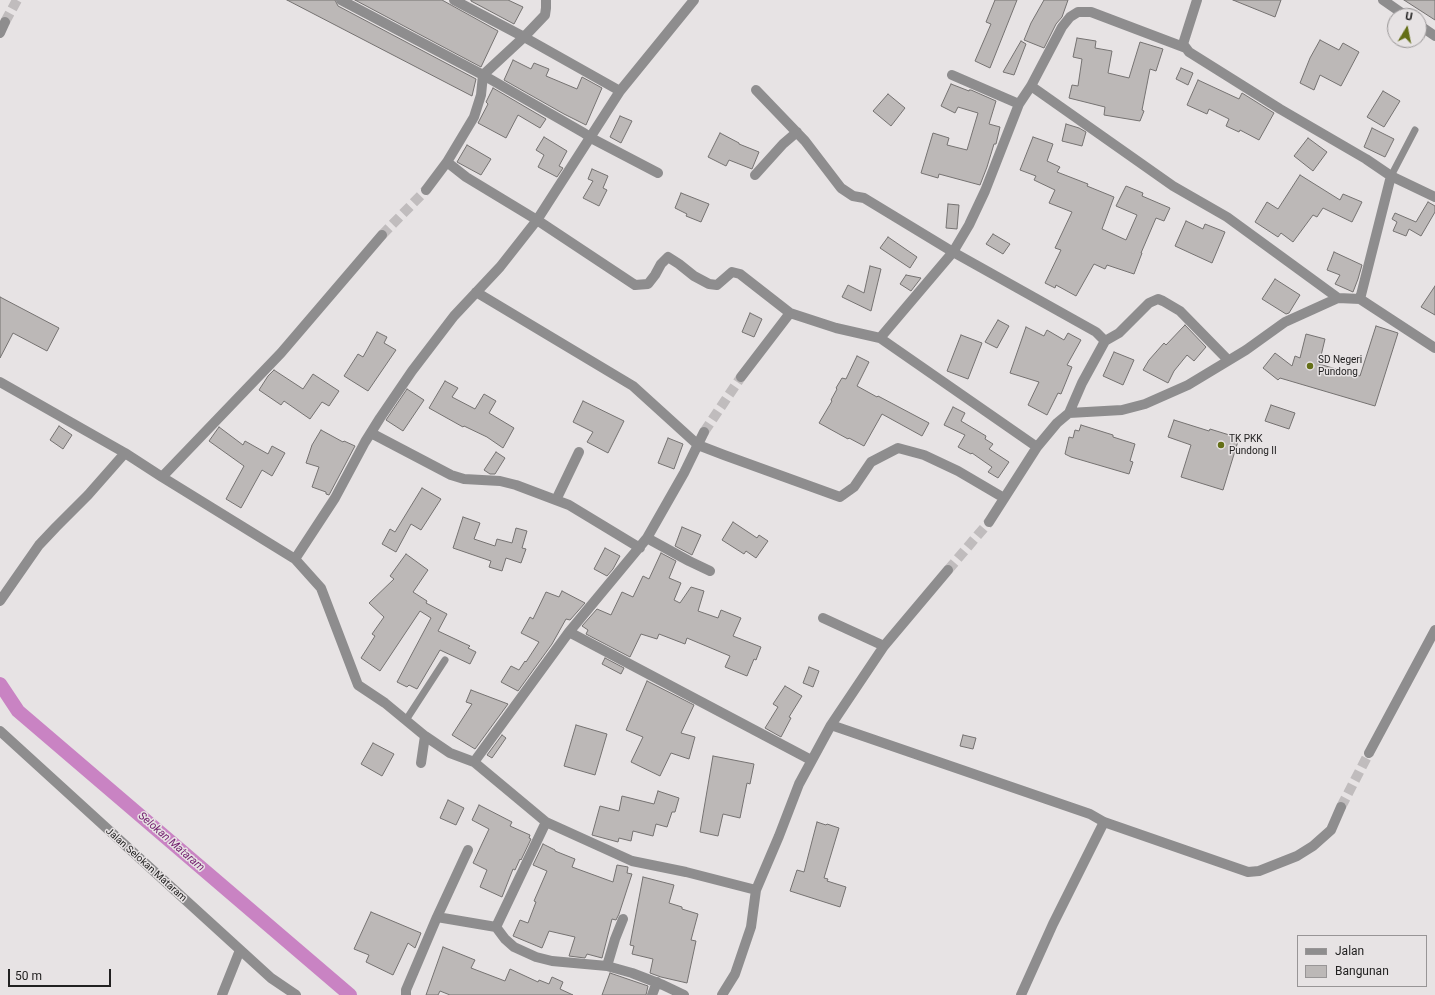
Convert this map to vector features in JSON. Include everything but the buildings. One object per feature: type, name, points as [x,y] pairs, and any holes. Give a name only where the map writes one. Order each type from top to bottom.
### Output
[{"type":"street","points":[[341,0],[484,75],[591,138],[658,173]]},
{"type":"street","points":[[454,0],[524,37],[620,91]]},
{"type":"street","points":[[426,190],[447,162],[474,117],[481,95],[484,75],[545,15],[546,0]]},
{"type":"street","points":[[295,559],[335,498],[371,433],[412,371],[454,316],[500,267],[537,220],[620,91],[694,0]]},
{"type":"street","points":[[1197,0],[1183,44],[1189,52],[1280,109],[1366,159],[1391,176],[1435,197]]},
{"type":"street","points":[[1383,0],[1394,8]]},
{"type":"street","points":[[880,338],[952,252],[969,225],[985,191],[1019,104],[1031,86],[1062,27],[1070,17],[1078,12],[1091,12],[1186,48]]},
{"type":"street","points":[[0,33],[5,22]]},
{"type":"street","points":[[952,75],[1019,104]]},
{"type":"street","points":[[1031,86],[1173,186],[1227,217],[1338,298]]},
{"type":"street","points":[[756,90],[805,141],[841,188],[853,196],[864,198],[952,252],[1096,332],[1105,341]]},
{"type":"street","points":[[755,175],[796,132]]},
{"type":"street","points":[[447,162],[466,178],[537,220],[635,285],[648,284],[661,264],[668,257],[694,276],[709,284],[717,285],[732,272],[740,274],[790,313],[836,328],[880,338],[1037,447]]},
{"type":"street","points":[[1360,299],[1391,176]]},
{"type":"street","points":[[162,477],[281,353],[382,235]]},
{"type":"street","points":[[476,292],[633,386],[698,445],[840,497],[854,487],[871,462],[898,448],[924,455],[937,461],[958,471],[1004,498]]},
{"type":"street","points":[[1069,413],[1122,410],[1145,404],[1188,385],[1246,350],[1285,322],[1338,298],[1360,299],[1435,348]]},
{"type":"street","points":[[989,522],[1037,447],[1057,423],[1069,413],[1085,377],[1105,341],[1119,333],[1149,303],[1158,300],[1163,301],[1180,311],[1228,360]]},
{"type":"street","points":[[741,377],[790,313]]},
{"type":"street","points":[[0,382],[125,453],[295,559],[321,588],[358,685],[450,753],[474,762],[546,822],[632,861],[686,872],[756,890]]},
{"type":"street","points":[[474,762],[569,632],[647,538],[684,474],[704,432]]},
{"type":"street","points":[[371,433],[451,475],[464,478],[500,481],[516,485],[569,505],[640,548]]},
{"type":"street","points":[[556,500],[579,452]]},
{"type":"street","points":[[0,601],[40,545],[88,495],[125,453]]},
{"type":"street","points":[[647,538],[682,558],[710,571]]},
{"type":"street","points":[[722,995],[735,974],[751,927],[756,890],[799,784],[811,760],[831,725],[884,646],[948,570]]},
{"type":"street","points":[[823,618],[884,646]]},
{"type":"street","points":[[1369,753],[1435,630]]},
{"type":"street","points":[[569,632],[811,760]]},
{"type":"street","points":[[831,725],[1090,814],[1104,822],[1248,872],[1259,871],[1297,856],[1313,846],[1331,830],[1340,807]]},
{"type":"street","name":"Jalan Selokan Mataram","points":[[0,731],[271,978],[296,995]]},
{"type":"street","points":[[421,763],[425,736]]},
{"type":"street","points":[[496,927],[546,822]]},
{"type":"street","points":[[1021,995],[1053,924],[1104,822]]},
{"type":"street","points":[[406,995],[406,990],[437,917],[468,850]]},
{"type":"street","points":[[437,917],[496,927],[505,939],[514,946],[536,957],[552,961],[607,966],[657,982],[684,995]]},
{"type":"street","points":[[607,966],[623,919]]},
{"type":"street","points":[[222,995],[240,950]]},
{"type":"street","points":[[652,995],[657,982]]},
{"type":"lane","points":[[1391,176],[1414,130]]},
{"type":"lane","points":[[406,720],[445,660]]},
{"type":"waterway","name":"Selokan Mataram","points":[[0,684],[18,711],[350,995]]},
{"type":"tunnel","points":[[5,22],[17,0]]},
{"type":"tunnel","points":[[382,235],[426,190]]},
{"type":"tunnel","points":[[704,432],[741,377]]},
{"type":"tunnel","points":[[948,570],[989,522]]},
{"type":"tunnel","points":[[1341,807],[1369,753]]},
{"type":"place","name":"SD Negeri Pundong","points":[[1310,366]]},
{"type":"place","name":"TK PKK Pundong II","points":[[1221,445]]}]
